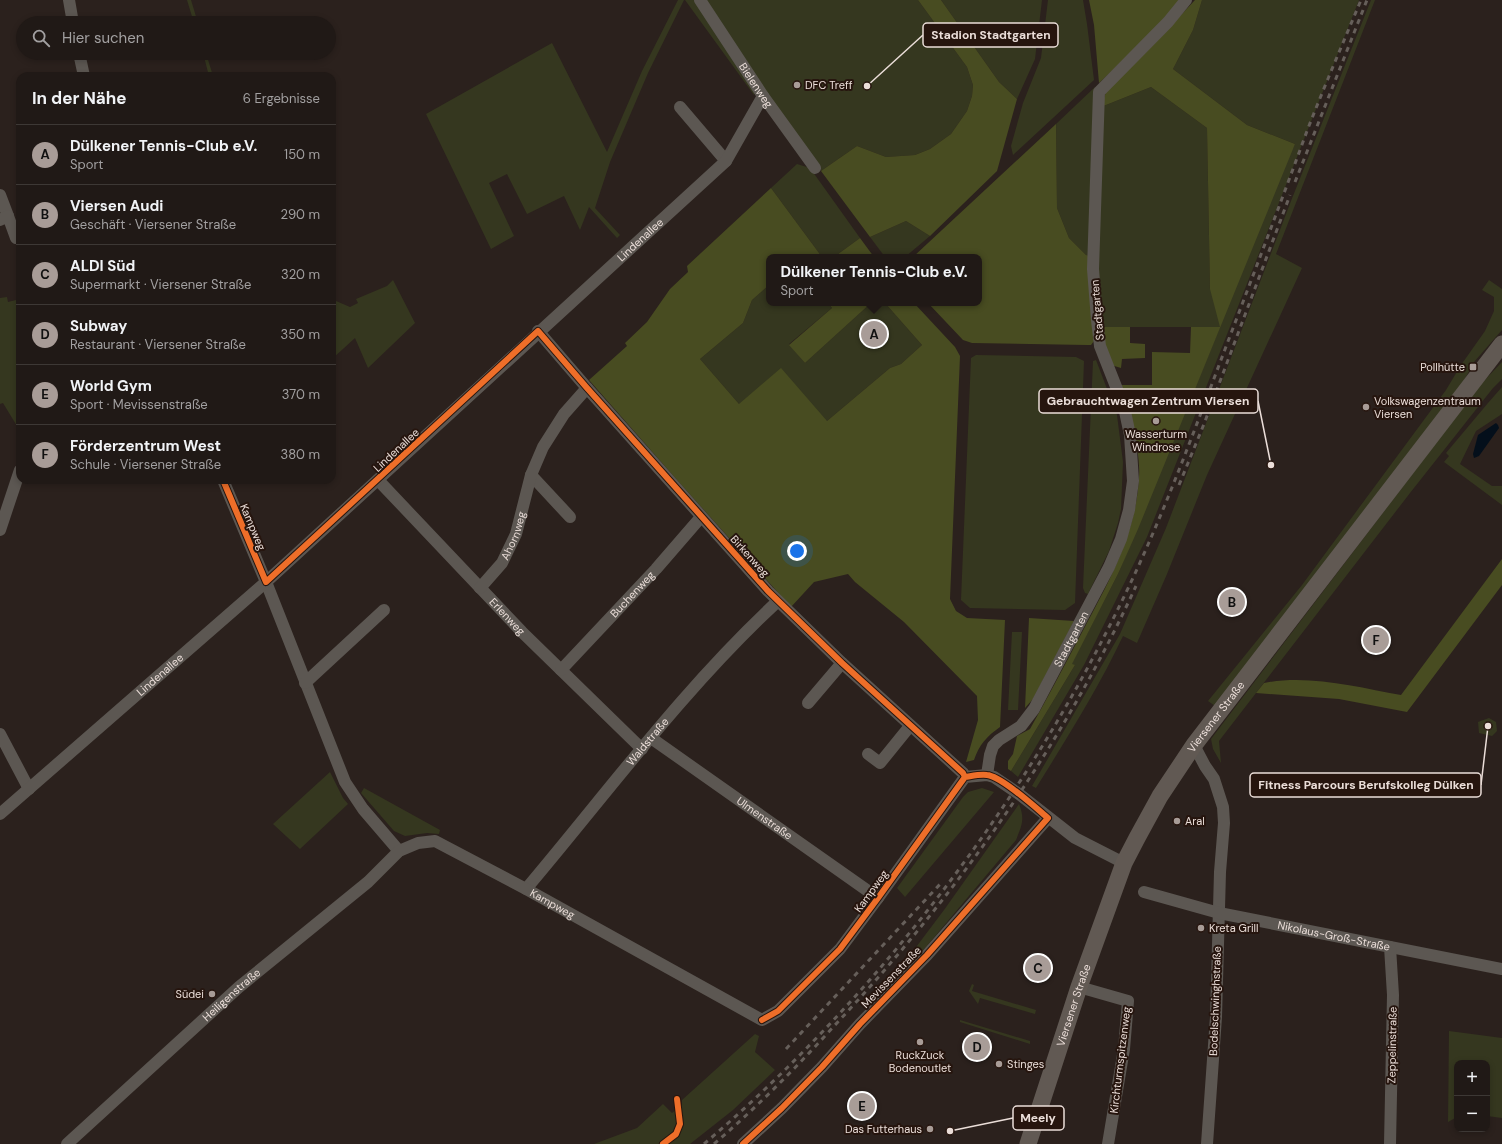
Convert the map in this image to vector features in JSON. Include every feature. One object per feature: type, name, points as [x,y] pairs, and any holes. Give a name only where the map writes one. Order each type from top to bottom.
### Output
[{"type":"main road","name":"Viersener Straße","points":[[1028,1144],[1079,986],[1124,863],[1160,796],[1194,745],[1502,344]]},
{"type":"street","points":[[69,0],[72,16]]},
{"type":"street","name":"Bielenweg","points":[[700,0],[763,96],[815,168]]},
{"type":"street","name":"Stadtgarten","points":[[987,775],[993,746],[999,740],[1021,726],[1034,709],[1109,567],[1121,539],[1129,510],[1133,481],[1130,435],[1124,407],[1100,346],[1093,269],[1099,92],[1168,22],[1186,0]]},
{"type":"street","points":[[81,60],[83,72]]},
{"type":"street","name":"Lindenallee","points":[[0,814],[266,582],[538,331],[726,161],[763,96]]},
{"type":"street","points":[[680,107],[726,161]]},
{"type":"street","points":[[0,195],[4,218],[16,238]]},
{"type":"street","name":"Birkenweg","points":[[538,331],[587,388],[778,601],[842,663],[963,773],[965,777]]},
{"type":"street","name":"Ahornweg","points":[[480,588],[502,563],[516,534],[531,475],[543,447],[564,414],[587,388]]},
{"type":"street","points":[[531,475],[570,517]]},
{"type":"street","name":"Erlenweg","points":[[378,480],[522,632],[642,749]]},
{"type":"street","points":[[0,530],[16,482]]},
{"type":"street","name":"Kampweg","points":[[225,484],[266,582],[345,782],[363,809],[399,851],[418,843],[435,841],[526,889],[762,1020],[778,1011],[840,949],[965,777]]},
{"type":"street","name":"Buchenweg","points":[[561,670],[656,569],[702,517]]},
{"type":"street","name":"Waldstraße","points":[[526,889],[679,704],[742,636],[778,601]]},
{"type":"street","points":[[305,683],[384,610]]},
{"type":"street","points":[[808,703],[842,663]]},
{"type":"street","points":[[868,754],[880,763],[910,726]]},
{"type":"street","points":[[0,734],[29,789]]},
{"type":"street","name":"Ulmenstraße","points":[[651,738],[878,898]]},
{"type":"street","name":"Bodelschwinghstraße","points":[[1194,745],[1214,779],[1223,807],[1224,823],[1219,913],[1216,1017],[1207,1144]]},
{"type":"street","points":[[965,777],[987,775],[994,777],[1014,790],[1075,838],[1124,863]]},
{"type":"street","name":"Mevissenstraße","points":[[744,1144],[822,1067],[860,1024],[927,955],[1048,818]]},
{"type":"street","name":"Heiligenstraße","points":[[67,1144],[239,987],[368,882],[399,851]]},
{"type":"street","name":"Nikolaus-Groß-Straße","points":[[1144,892],[1219,913],[1502,969]]},
{"type":"street","name":"Zeppelinstraße","points":[[1390,947],[1393,995],[1390,1144]]},
{"type":"street","name":"Kirchturmspitzenweg","points":[[1079,986],[1128,1001],[1124,1049],[1108,1144]]},
{"type":"green space","points":[[187,0],[191,0],[196,16],[192,16]]},
{"type":"green space","points":[[678,0],[684,0],[648,73],[610,162],[595,208],[620,235],[617,238],[589,207],[580,230],[564,196],[527,214],[507,174],[489,183],[514,236],[491,249],[426,114],[552,43],[607,152],[642,71]]},
{"type":"green space","points":[[685,0],[695,0],[755,89],[754,95]]},
{"type":"green space","points":[[705,0],[918,0],[967,67],[973,85],[972,96],[967,111],[951,134],[930,149],[915,155],[886,157],[857,146],[821,171],[762,88]]},
{"type":"green space","points":[[918,0],[941,0],[999,82],[1017,99],[997,171],[930,236],[906,221],[870,237],[821,171],[857,146],[886,157],[915,155],[930,149],[951,134],[967,111],[972,96],[973,85],[967,67]]},
{"type":"green space","points":[[941,0],[1042,0],[1035,59],[1017,99],[999,82]]},
{"type":"green space","points":[[1048,0],[1083,0],[1094,80],[1013,155],[1011,146],[1023,103],[1041,58]]},
{"type":"green space","points":[[1089,0],[1182,0],[1129,55],[1099,83],[1094,25]]},
{"type":"green space","points":[[1195,0],[1202,0],[1193,30],[1173,69],[1247,125],[1295,144],[1138,529],[1118,574],[1072,664],[1075,665],[1011,771],[1008,769],[1008,761],[1013,754],[1017,736],[1030,729],[1055,684],[1109,580],[1126,540],[1132,520],[1137,499],[1139,477],[1138,455],[1127,406],[1120,385],[1152,385],[1152,352],[1190,353],[1191,327],[1220,327],[1210,289],[1207,128],[1151,87],[1101,107],[1108,86],[1167,30]]},
{"type":"green space","points":[[1202,0],[1359,0],[1147,537],[1084,665],[1018,777],[1011,771],[1075,665],[1071,665],[1118,574],[1220,327],[1100,327],[1098,291],[1101,107],[1151,87],[1207,128],[1210,289],[1295,144],[1247,125],[1173,69],[1193,30]]},
{"type":"green space","points":[[1371,0],[1375,0],[1276,254],[1302,268],[1207,475],[1137,643],[1123,636],[1093,694],[1036,788],[1032,786],[1120,634],[1166,528],[1291,201]]},
{"type":"green space","points":[[205,60],[208,60],[212,72],[208,72]]},
{"type":"green space","points":[[1095,87],[1096,107],[1091,256],[1086,255],[1069,238],[1057,208],[1056,124]]},
{"type":"green space","points":[[1056,124],[1057,208],[1069,238],[1086,255],[1091,256],[1094,341],[1091,345],[1087,345],[972,343],[963,340],[931,306],[982,306],[982,254],[916,254]]},
{"type":"green space","points":[[797,164],[810,168],[860,238],[838,254],[820,254],[771,188]]},
{"type":"green space","points":[[771,188],[820,254],[766,254],[766,288],[752,300],[743,323],[700,359],[739,404],[781,368],[827,421],[890,368],[901,364],[922,345],[888,306],[917,306],[955,347],[960,356],[950,599],[956,611],[967,618],[1005,620],[1000,727],[984,741],[974,760],[966,762],[978,720],[977,696],[904,622],[855,582],[848,574],[814,582],[791,607],[589,380],[627,346],[625,343],[647,322],[670,289],[688,272],[687,266]]},
{"type":"green space","points":[[906,221],[930,236],[909,254],[883,254],[870,237]]},
{"type":"green space","points":[[860,238],[872,254],[838,254]]},
{"type":"green space","points":[[393,280],[415,323],[368,368],[355,338],[336,355],[336,301],[350,307],[358,303],[356,299],[387,286]]},
{"type":"green space","points":[[1489,280],[1502,289],[1502,330],[1474,362],[1460,388],[1215,706],[1208,701],[1302,585],[1446,390],[1461,365],[1485,331],[1494,311],[1494,297],[1482,290]]},
{"type":"green space","points":[[766,288],[766,306],[830,306],[832,308],[789,344],[805,363],[868,306],[888,306],[922,345],[901,364],[890,368],[827,421],[739,404],[700,359],[743,323],[752,300]]},
{"type":"green space","points":[[7,297],[8,302],[16,300],[16,424],[3,403],[0,404],[0,298]]},
{"type":"green space","points":[[830,306],[868,306],[805,363],[789,345],[832,308]]},
{"type":"green space","points":[[1100,327],[1130,327],[1130,343],[1145,344],[1145,358],[1122,359],[1121,368],[1111,365]]},
{"type":"green space","points":[[976,355],[1076,357],[1084,361],[1075,603],[1065,610],[970,608],[961,600],[971,358]]},
{"type":"green space","points":[[1096,360],[1117,415],[1123,462],[1121,509],[1118,523],[1109,551],[1088,594],[1085,593],[1083,588],[1093,361]]},
{"type":"green space","points":[[1502,362],[1502,379],[1493,388],[1410,493],[1219,741],[1221,763],[1213,749],[1211,739],[1480,385]]},
{"type":"green space","points":[[1502,387],[1502,414],[1476,431],[1460,464],[1492,486],[1502,486],[1502,505],[1444,462],[1449,456],[1446,453]]},
{"type":"green space","points":[[1502,559],[1502,585],[1407,712],[1339,699],[1256,693],[1264,683],[1298,680],[1350,685],[1401,695]]},
{"type":"green space","points":[[1029,618],[1074,621],[1033,699],[1025,708]]},
{"type":"green space","points":[[1012,632],[1022,632],[1018,710],[1008,710]]},
{"type":"green space","points":[[1489,718],[1496,722],[1497,731],[1492,736],[1479,733],[1478,722]]},
{"type":"green space","points":[[330,772],[343,798],[348,804],[300,849],[273,824]]},
{"type":"green space","points":[[364,788],[440,830],[439,834],[427,833],[405,836],[394,831],[361,793]]},
{"type":"green space","points":[[982,788],[994,792],[905,897],[897,888],[963,797],[968,792]]},
{"type":"green space","points":[[1019,804],[1022,814],[1022,822],[1016,840],[926,947],[883,991],[944,910]]},
{"type":"green space","points":[[972,984],[974,985],[972,991],[1036,1010],[1035,1014],[980,998],[978,1004],[969,991]]},
{"type":"green space","points":[[960,1020],[1030,1041],[1030,1044],[960,1022]]},
{"type":"green space","points":[[1449,1031],[1502,1038],[1502,1118],[1490,1116],[1490,1060],[1454,1060],[1454,1119],[1448,1122]]},
{"type":"green space","points":[[755,1034],[759,1036],[755,1052],[775,1070],[733,1110],[690,1144],[594,1144],[637,1128],[663,1104],[672,1113],[682,1105],[682,1100]]},
{"type":"water","points":[[1496,423],[1499,428],[1479,456],[1474,458],[1473,454],[1478,435]]},
{"type":"railway","points":[[704,1144],[766,1088],[826,1028],[883,965],[937,898],[988,829],[1035,758],[1078,685],[1117,611],[1148,546],[1202,412],[1307,131],[1361,0]]},
{"type":"railway","points":[[1295,182],[1367,0]]},
{"type":"railway","points":[[1179,485],[1204,424],[1290,195]]},
{"type":"railway","points":[[714,1144],[761,1101],[821,1041],[880,976],[923,925],[964,872],[1003,818],[1040,762],[1075,704],[1107,646],[1136,586]]},
{"type":"railway","points":[[786,1049],[943,881]]},
{"type":"cycle path","points":[[225,484],[266,582],[538,331],[768,591],[842,663],[963,773],[965,777]]},
{"type":"cycle path","points":[[743,1144],[782,1108],[822,1067],[860,1024],[927,955],[1048,818],[1009,786],[993,777],[987,775],[965,777],[840,949],[778,1011],[762,1020]]},
{"type":"cycle path","points":[[663,1144],[676,1134],[680,1124],[677,1099]]},
{"type":"place","name":"DFC Treff","points":[[797,85]]},
{"type":"place","name":"Stadion Stadtgarten","points":[[867,86]]},
{"type":"place","name":"Dülkener Tennis-Club e.V.","points":[[874,334]]},
{"type":"place","name":"Pollhütte","points":[[1473,367]]},
{"type":"place","name":"Volkswagenzentraum Viersen","points":[[1366,407]]},
{"type":"place","name":"Wasserturm Windrose","points":[[1156,421]]},
{"type":"place","name":"Gebrauchtwagen Zentrum Viersen","points":[[1271,465]]},
{"type":"place","name":"Viersen Audi","points":[[1232,602]]},
{"type":"place","name":"Förderzentrum West","points":[[1376,640]]},
{"type":"place","name":"Fitness Parcours Berufskolleg Dülken","points":[[1488,726]]},
{"type":"place","name":"Aral","points":[[1177,821]]},
{"type":"place","name":"Kreta Grill","points":[[1201,928]]},
{"type":"place","name":"ALDI Süd","points":[[1038,968]]},
{"type":"place","name":"Südei","points":[[212,994]]},
{"type":"place","name":"RuckZuck Bodenoutlet","points":[[920,1042]]},
{"type":"place","name":"Subway","points":[[977,1047]]},
{"type":"place","name":"Stinges","points":[[999,1064]]},
{"type":"place","name":"World Gym","points":[[862,1106]]},
{"type":"place","name":"Das Futterhaus","points":[[930,1129]]},
{"type":"place","name":"Meely","points":[[950,1131]]}]
